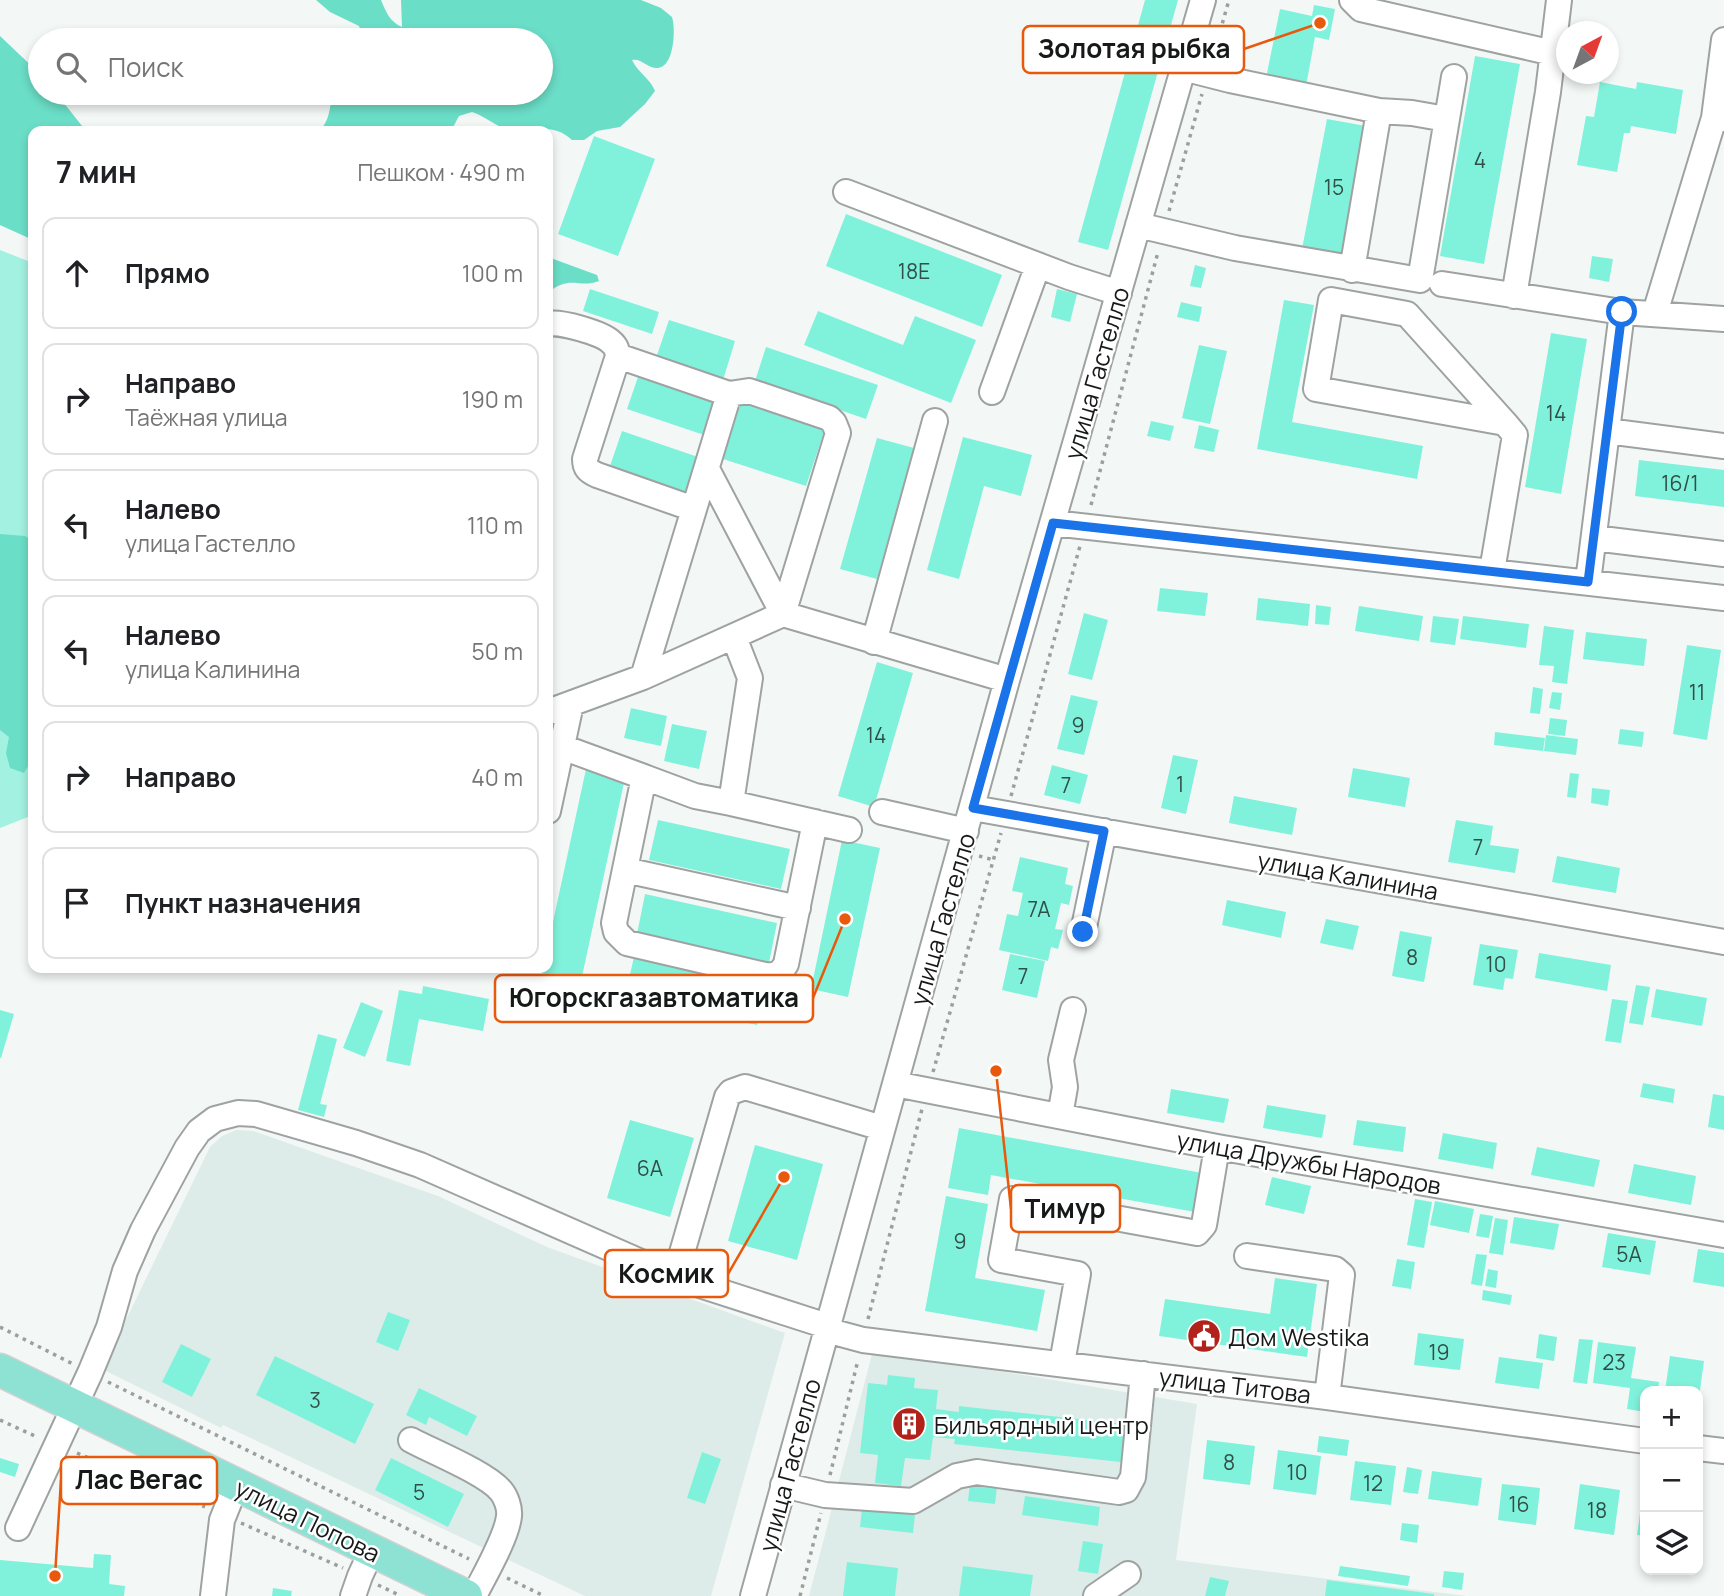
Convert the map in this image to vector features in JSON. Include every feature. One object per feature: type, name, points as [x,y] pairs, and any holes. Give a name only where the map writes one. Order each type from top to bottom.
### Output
[{"type":"main road","name":"улица Попова","points":[[0,1370],[236,1485],[362,1574],[466,1596]]},
{"type":"street","name":"улица Гастелло","points":[[753,1596],[1007,680],[1203,0]]},
{"type":"street","points":[[1352,0],[1361,9],[1553,53]]},
{"type":"street","points":[[1514,296],[1559,0]]},
{"type":"street","points":[[1655,313],[1719,118],[1724,40]]},
{"type":"street","points":[[1183,68],[1379,111],[1446,119]]},
{"type":"street","points":[[1138,225],[1181,237],[1352,270],[1420,280],[1454,77]]},
{"type":"street","points":[[1352,270],[1379,111]]},
{"type":"street","points":[[846,192],[1119,293]]},
{"type":"street","points":[[992,392],[1038,265]]},
{"type":"street","points":[[1442,284],[1622,312],[1724,319]]},
{"type":"street","points":[[1492,571],[1515,435],[1505,423],[1407,314],[1331,300],[1316,389],[1505,423]]},
{"type":"street","points":[[1588,582],[1622,312]]},
{"type":"street","points":[[553,324],[559,323],[606,338],[617,349],[618,356],[585,458],[588,471],[694,509]]},
{"type":"street","points":[[618,356],[729,394],[750,391],[829,418],[837,427],[838,433],[783,614]]},
{"type":"street","points":[[643,677],[729,394]]},
{"type":"street","points":[[874,642],[935,421]]},
{"type":"street","points":[[1607,431],[1724,446]]},
{"type":"street","points":[[707,469],[783,614]]},
{"type":"street","points":[[1053,523],[1724,598]]},
{"type":"street","points":[[1594,538],[1724,554]]},
{"type":"street","points":[[553,710],[643,677],[783,614],[1007,680]]},
{"type":"street","points":[[732,803],[750,678],[734,637]]},
{"type":"street","points":[[553,788],[572,704]]},
{"type":"street","points":[[562,747],[695,796],[849,830]]},
{"type":"street","points":[[644,778],[614,923],[615,932],[627,943],[765,975],[782,971],[786,964],[815,822]]},
{"type":"street","name":"улица Калинина","points":[[882,812],[1104,831],[1724,943]]},
{"type":"street","points":[[1083,932],[1104,831]]},
{"type":"street","points":[[625,870],[798,908]]},
{"type":"street","points":[[1060,1116],[1065,1087],[1061,1060],[1073,1010]]},
{"type":"street","name":"улица Дружбы Народов","points":[[895,1084],[1217,1147],[1724,1235]]},
{"type":"street","points":[[675,1277],[727,1097],[731,1092],[745,1087],[882,1128]]},
{"type":"street","name":"улица Титова","points":[[18,1528],[90,1373],[109,1327],[135,1247],[187,1148],[199,1131],[215,1119],[238,1113],[256,1114],[420,1165],[675,1277],[863,1340],[1327,1397],[1640,1440]]},
{"type":"street","points":[[1062,1363],[1078,1274],[1001,1260],[1012,1199],[1197,1233],[1204,1225],[1217,1147]]},
{"type":"street","points":[[1247,1256],[1335,1269],[1342,1275],[1327,1397]]},
{"type":"street","points":[[783,1485],[825,1495],[913,1502],[957,1476],[976,1472],[1119,1493],[1126,1490],[1133,1477],[1143,1374]]},
{"type":"street","points":[[411,1440],[486,1479],[501,1491],[508,1505],[509,1516],[474,1596]]},
{"type":"street","points":[[1703,1449],[1724,1451]]},
{"type":"street","points":[[213,1596],[223,1515],[236,1485]]},
{"type":"street","points":[[1096,1596],[1128,1574]]},
{"type":"path","points":[[1208,75],[1229,0]]},
{"type":"path","points":[[0,1327],[544,1596]]},
{"type":"path","points":[[0,1420],[362,1574],[401,1596]]},
{"type":"shaded area","points":[[236,1130],[253,1131],[438,1196],[547,1247],[785,1333],[711,1596],[585,1596],[223,1425],[221,1428],[102,1369],[210,1147],[222,1136]]},
{"type":"shaded area","points":[[873,1350],[1197,1404],[1176,1560],[1467,1596],[809,1596]]},
{"type":"green space","points":[[316,0],[381,0],[391,19],[402,27],[401,0],[641,0],[661,8],[672,17],[674,38],[671,55],[663,66],[654,68],[632,60],[655,91],[645,104],[620,127],[597,131],[584,140],[572,140],[553,130],[553,126],[499,126],[472,112],[459,116],[454,126],[323,126],[330,105],[553,105],[553,28],[360,28],[330,12]]},
{"type":"green space","points":[[0,36],[28,63],[28,105],[65,105],[82,126],[28,126],[28,238],[0,225]]},
{"type":"green space","points":[[0,250],[28,261],[28,817],[0,828]]},
{"type":"green space","points":[[553,259],[597,275],[599,281],[586,284],[569,283],[553,289]]},
{"type":"green space","points":[[0,534],[28,538],[28,766],[24,773],[10,768],[6,753],[9,737],[0,730]]},
{"type":"building","points":[[1145,0],[1178,0],[1108,250],[1078,242]]},
{"type":"building","points":[[1314,5],[1335,9],[1329,40],[1315,37],[1306,86],[1266,78],[1280,9],[1312,16]]},
{"type":"building","points":[[1475,56],[1520,64],[1484,264],[1440,256]]},
{"type":"building","points":[[1637,82],[1683,90],[1676,134],[1631,126],[1630,133],[1624,133],[1617,172],[1577,165],[1586,116],[1594,117],[1600,84],[1636,89]]},
{"type":"building","points":[[1327,119],[1366,126],[1341,256],[1302,249]]},
{"type":"building","points":[[594,136],[655,159],[618,256],[558,234]]},
{"type":"building","points":[[846,214],[1002,275],[982,327],[826,266]]},
{"type":"building","points":[[1592,256],[1613,259],[1609,282],[1589,278]]},
{"type":"building","points":[[1195,265],[1206,268],[1201,288],[1190,286]]},
{"type":"building","points":[[590,289],[659,312],[652,334],[583,311]]},
{"type":"building","points":[[1057,289],[1077,294],[1070,322],[1051,317]]},
{"type":"building","points":[[1284,300],[1314,305],[1292,422],[1423,446],[1417,479],[1257,449]]},
{"type":"building","points":[[1181,302],[1202,307],[1199,322],[1177,317]]},
{"type":"building","points":[[818,311],[903,345],[915,316],[976,340],[951,403],[804,345]]},
{"type":"building","points":[[669,320],[735,341],[723,380],[656,358]]},
{"type":"building","points":[[1551,333],[1587,339],[1561,494],[1525,487]]},
{"type":"building","points":[[1199,345],[1227,351],[1210,424],[1182,418]]},
{"type":"building","points":[[766,347],[878,385],[866,419],[755,381]]},
{"type":"building","points":[[639,374],[719,401],[707,436],[627,409]]},
{"type":"building","points":[[741,402],[825,429],[806,486],[723,459]]},
{"type":"building","points":[[1151,421],[1174,426],[1170,441],[1147,436]]},
{"type":"building","points":[[1199,425],[1219,430],[1214,452],[1194,448]]},
{"type":"building","points":[[622,431],[701,458],[689,493],[610,466]]},
{"type":"building","points":[[963,437],[1032,455],[1021,496],[984,486],[959,579],[927,570]]},
{"type":"building","points":[[877,438],[914,448],[877,579],[840,569]]},
{"type":"building","points":[[1639,460],[1724,470],[1724,507],[1635,496]]},
{"type":"building","points":[[1160,588],[1208,593],[1205,616],[1157,611]]},
{"type":"building","points":[[1258,598],[1310,604],[1308,626],[1256,620]]},
{"type":"building","points":[[1316,605],[1331,607],[1329,625],[1315,624]]},
{"type":"building","points":[[1359,606],[1423,616],[1419,641],[1355,631]]},
{"type":"building","points":[[1084,613],[1108,620],[1092,680],[1068,674]]},
{"type":"building","points":[[1433,616],[1459,619],[1455,645],[1430,642]]},
{"type":"building","points":[[1463,616],[1529,624],[1526,648],[1460,639]]},
{"type":"building","points":[[1544,626],[1574,630],[1567,684],[1552,682],[1554,666],[1539,665]]},
{"type":"building","points":[[1586,632],[1647,639],[1644,666],[1583,659]]},
{"type":"building","points":[[1687,645],[1721,650],[1707,740],[1673,734]]},
{"type":"building","points":[[877,662],[913,673],[874,807],[838,796]]},
{"type":"building","points":[[1533,687],[1543,689],[1540,714],[1530,713]]},
{"type":"building","points":[[1552,692],[1562,693],[1560,710],[1549,708]]},
{"type":"building","points":[[1071,695],[1098,701],[1084,755],[1057,749]]},
{"type":"building","points":[[631,708],[667,716],[661,746],[624,738]]},
{"type":"building","points":[[1550,718],[1567,720],[1565,736],[1548,734]]},
{"type":"building","points":[[672,724],[707,731],[699,769],[664,761]]},
{"type":"building","points":[[1620,729],[1644,732],[1642,747],[1618,744]]},
{"type":"building","points":[[1495,732],[1545,738],[1543,751],[1494,745]]},
{"type":"building","points":[[1546,735],[1578,739],[1576,755],[1544,751]]},
{"type":"building","points":[[1173,755],[1198,760],[1186,814],[1161,808]]},
{"type":"building","points":[[1052,765],[1088,775],[1080,804],[1044,795]]},
{"type":"building","points":[[1353,768],[1410,778],[1405,807],[1348,797]]},
{"type":"building","points":[[586,769],[625,778],[581,981],[541,973],[553,973],[553,922]]},
{"type":"building","points":[[1570,773],[1579,774],[1576,798],[1567,797]]},
{"type":"building","points":[[1592,788],[1610,790],[1608,806],[1591,803]]},
{"type":"building","points":[[1234,796],[1297,808],[1292,835],[1229,823]]},
{"type":"building","points":[[658,820],[790,849],[781,889],[649,860]]},
{"type":"building","points":[[1456,820],[1493,826],[1490,845],[1519,849],[1515,873],[1448,862]]},
{"type":"building","points":[[842,840],[880,848],[848,997],[811,989]]},
{"type":"building","points":[[1557,856],[1620,868],[1616,893],[1552,882]]},
{"type":"building","points":[[1020,857],[1068,868],[1065,884],[1073,886],[1069,905],[1061,903],[1055,929],[1063,930],[1058,949],[1051,947],[1048,961],[999,950],[1007,914],[1018,916],[1023,893],[1012,891]]},
{"type":"building","points":[[645,894],[777,923],[769,963],[637,934]]},
{"type":"building","points":[[1227,900],[1286,912],[1281,938],[1222,925]]},
{"type":"building","points":[[1326,919],[1359,926],[1353,950],[1320,943]]},
{"type":"building","points":[[1400,931],[1432,937],[1424,982],[1392,976]]},
{"type":"building","points":[[1480,944],[1518,950],[1513,979],[1505,978],[1503,990],[1473,985]]},
{"type":"building","points":[[1539,953],[1611,965],[1607,991],[1535,978]]},
{"type":"building","points":[[1010,954],[1045,961],[1037,998],[1002,990]]},
{"type":"building","points":[[634,957],[766,985],[757,1025],[625,996]]},
{"type":"building","points":[[1636,985],[1650,987],[1643,1025],[1629,1023]]},
{"type":"building","points":[[423,986],[489,999],[483,1031],[419,1019],[410,1066],[386,1061],[399,990],[422,994]]},
{"type":"building","points":[[1656,989],[1707,998],[1702,1026],[1651,1017]]},
{"type":"building","points":[[1612,999],[1628,1001],[1621,1043],[1605,1041]]},
{"type":"building","points":[[361,1002],[383,1011],[365,1057],[343,1048]]},
{"type":"building","points":[[0,1010],[14,1014],[1,1058],[0,1058]]},
{"type":"building","points":[[318,1034],[337,1039],[320,1104],[327,1105],[324,1117],[298,1110]]},
{"type":"building","points":[[1643,1083],[1675,1089],[1673,1103],[1640,1097]]},
{"type":"building","points":[[1171,1089],[1229,1099],[1224,1123],[1167,1113]]},
{"type":"building","points":[[1713,1094],[1724,1096],[1724,1130],[1708,1127]]},
{"type":"building","points":[[1267,1105],[1326,1115],[1322,1138],[1263,1128]]},
{"type":"building","points":[[630,1120],[694,1138],[670,1217],[607,1198]]},
{"type":"building","points":[[1357,1120],[1406,1127],[1403,1152],[1353,1145]]},
{"type":"building","points":[[959,1128],[1202,1173],[1195,1212],[991,1175],[988,1195],[948,1188]]},
{"type":"building","points":[[1443,1133],[1497,1143],[1493,1169],[1438,1159]]},
{"type":"building","points":[[755,1145],[823,1164],[797,1260],[728,1241]]},
{"type":"building","points":[[1537,1147],[1600,1160],[1594,1187],[1531,1175]]},
{"type":"building","points":[[1634,1164],[1696,1176],[1691,1205],[1628,1193]]},
{"type":"building","points":[[1272,1177],[1311,1186],[1304,1214],[1265,1205]]},
{"type":"building","points":[[946,1196],[988,1204],[975,1278],[1045,1290],[1037,1331],[925,1311]]},
{"type":"building","points":[[1415,1199],[1432,1202],[1424,1248],[1407,1245]]},
{"type":"building","points":[[1435,1201],[1474,1209],[1469,1233],[1430,1225]]},
{"type":"building","points":[[1480,1214],[1493,1216],[1489,1238],[1476,1236]]},
{"type":"building","points":[[1514,1217],[1559,1224],[1554,1250],[1510,1243]]},
{"type":"building","points":[[1495,1218],[1508,1220],[1503,1255],[1489,1253]]},
{"type":"building","points":[[1608,1233],[1656,1241],[1650,1275],[1602,1267]]},
{"type":"building","points":[[1698,1249],[1724,1253],[1724,1287],[1693,1282]]},
{"type":"building","points":[[1476,1254],[1487,1255],[1482,1286],[1471,1284]]},
{"type":"building","points":[[1397,1259],[1415,1262],[1411,1289],[1392,1286]]},
{"type":"building","points":[[1488,1269],[1498,1271],[1496,1288],[1485,1286]]},
{"type":"building","points":[[1275,1278],[1317,1284],[1307,1357],[1159,1336],[1165,1299],[1270,1314]]},
{"type":"building","points":[[1483,1290],[1512,1295],[1510,1305],[1482,1300]]},
{"type":"building","points":[[388,1312],[410,1320],[398,1351],[376,1342]]},
{"type":"building","points":[[1418,1333],[1464,1339],[1460,1370],[1414,1365]]},
{"type":"building","points":[[1539,1334],[1557,1337],[1554,1361],[1536,1358]]},
{"type":"building","points":[[1579,1339],[1593,1340],[1587,1384],[1573,1382]]},
{"type":"building","points":[[1598,1342],[1636,1347],[1631,1378],[1659,1382],[1659,1386],[1640,1386],[1640,1411],[1627,1409],[1630,1388],[1593,1383]]},
{"type":"building","points":[[181,1344],[211,1359],[192,1397],[162,1382]]},
{"type":"building","points":[[275,1356],[374,1404],[355,1444],[256,1395]]},
{"type":"building","points":[[1670,1356],[1704,1361],[1701,1386],[1666,1386]]},
{"type":"building","points":[[1499,1357],[1543,1363],[1539,1389],[1495,1383]]},
{"type":"building","points":[[888,1375],[915,1378],[914,1388],[938,1390],[936,1409],[959,1412],[959,1406],[1125,1424],[1121,1462],[954,1444],[955,1439],[933,1437],[930,1460],[905,1458],[901,1486],[875,1483],[878,1455],[860,1453],[868,1383],[887,1385]]},
{"type":"building","points":[[419,1388],[477,1416],[467,1436],[429,1417],[426,1425],[406,1415]]},
{"type":"building","points":[[1319,1436],[1349,1440],[1347,1456],[1317,1452]]},
{"type":"building","points":[[1207,1440],[1255,1446],[1250,1485],[1203,1479]]},
{"type":"building","points":[[1278,1450],[1321,1456],[1316,1495],[1273,1489]]},
{"type":"building","points":[[702,1452],[721,1459],[705,1504],[687,1498]]},
{"type":"building","points":[[0,1458],[19,1464],[15,1477],[0,1472]]},
{"type":"building","points":[[391,1458],[464,1494],[448,1527],[375,1490]]},
{"type":"building","points":[[1355,1461],[1396,1466],[1391,1505],[1350,1500]]},
{"type":"building","points":[[1407,1467],[1422,1470],[1418,1494],[1403,1492]]},
{"type":"building","points":[[1432,1471],[1482,1478],[1478,1506],[1428,1499]]},
{"type":"building","points":[[970,1483],[997,1487],[995,1504],[968,1501]]},
{"type":"building","points":[[1502,1484],[1540,1488],[1536,1525],[1498,1520]]},
{"type":"building","points":[[1580,1484],[1620,1490],[1614,1535],[1574,1529]]},
{"type":"building","points":[[1025,1496],[1100,1507],[1098,1526],[1022,1515]]},
{"type":"building","points":[[862,1509],[915,1515],[913,1533],[860,1527]]},
{"type":"building","points":[[1640,1514],[1640,1535],[1637,1535]]},
{"type":"building","points":[[1402,1523],[1419,1525],[1417,1543],[1400,1540]]},
{"type":"building","points":[[1083,1541],[1103,1544],[1098,1574],[1078,1571]]},
{"type":"building","points":[[94,1554],[111,1555],[109,1584],[125,1586],[124,1596],[0,1596],[0,1560],[93,1568]]},
{"type":"building","points":[[847,1562],[898,1568],[895,1596],[843,1596]]},
{"type":"building","points":[[963,1566],[1033,1575],[1030,1596],[959,1596]]},
{"type":"building","points":[[1340,1566],[1410,1576],[1408,1586],[1338,1576]]},
{"type":"building","points":[[1444,1571],[1464,1573],[1462,1590],[1442,1587]]},
{"type":"building","points":[[1210,1577],[1229,1581],[1225,1596],[1205,1596]]},
{"type":"building","points":[[1327,1580],[1434,1594],[1434,1596],[1325,1596]]},
{"type":"building","points":[[273,1588],[292,1591],[291,1596],[272,1596]]},
{"type":"place","name":"Золотая рыбка","points":[[1320,23]]},
{"type":"place","name":"Югорскгазавтоматика","points":[[845,919]]},
{"type":"place","name":"Тимур","points":[[996,1071]]},
{"type":"place","name":"Космик","points":[[784,1177]]},
{"type":"place","name":"Дом Westika","points":[[1204,1336]]},
{"type":"place","name":"Бильярдный центр","points":[[909,1424]]},
{"type":"place","name":"Лас Вегас","points":[[55,1576]]},
{"type":"route","points":[[1083,932],[1104,831],[973,808],[1053,523],[1588,582],[1622,312]]}]
